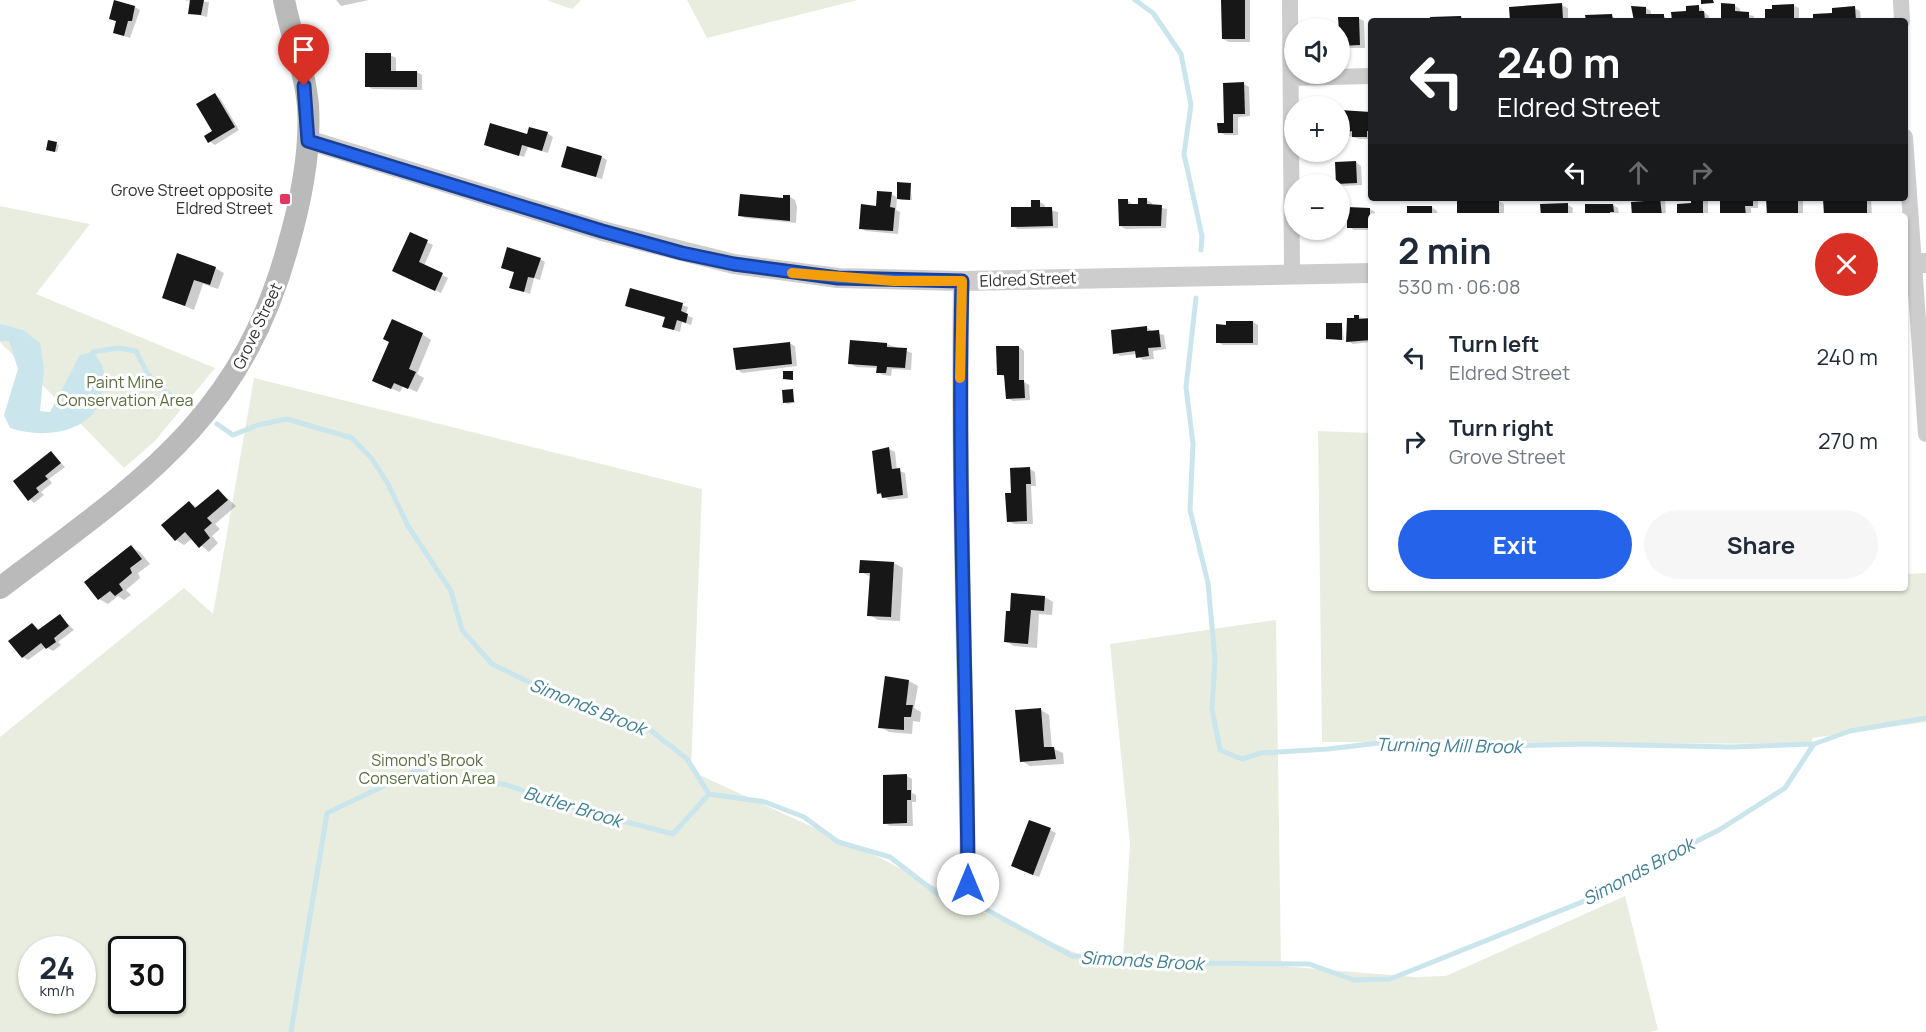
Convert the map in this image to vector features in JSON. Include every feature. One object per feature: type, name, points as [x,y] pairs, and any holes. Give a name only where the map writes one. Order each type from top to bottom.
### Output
[{"type":"main road","name":"Grove Street","points":[[0,588],[144,478],[194,428],[234,376],[251,346],[278,280],[298,205],[308,141],[308,105],[284,0]]},
{"type":"street","points":[[1290,0],[1290,18]]},
{"type":"street","points":[[1901,0],[1902,18]]},
{"type":"street","points":[[1350,77],[1368,76]]},
{"type":"street","points":[[1292,84],[1292,273]]},
{"type":"street","name":"Eldred Street","points":[[308,141],[602,231],[693,255],[756,267],[838,278],[962,281],[1368,273]]},
{"type":"street","points":[[1908,175],[1926,434]]},
{"type":"street","points":[[962,281],[960,450],[968,884]]},
{"type":"green space","points":[[546,0],[581,0],[572,9]]},
{"type":"green space","points":[[687,0],[858,0],[707,38]]},
{"type":"green space","name":"Paint Mine Conservation Area","points":[[0,206],[90,224],[36,294],[215,368],[155,441],[124,468],[0,342]]},
{"type":"green space","name":"Simond's Brook Conservation Area","points":[[254,378],[702,489],[691,771],[882,859],[983,912],[1101,964],[1123,958],[1130,844],[1110,644],[1276,620],[1281,966],[1415,977],[1446,976],[1625,896],[1658,1030],[1649,1032],[0,1032],[0,737],[184,588],[213,614]]},
{"type":"green space","points":[[1318,431],[1368,433],[1368,591],[1908,591],[1908,574],[1926,573],[1926,722],[1812,738],[1813,744],[1322,742]]},
{"type":"water","points":[[0,324],[23,330],[40,343],[44,369],[40,411],[50,412],[80,355],[93,352],[104,370],[104,375],[100,402],[92,414],[81,423],[54,432],[24,432],[10,428],[4,415],[18,369],[9,341],[0,341]]},
{"type":"building","points":[[114,0],[135,6],[132,21],[128,21],[124,36],[113,33],[116,21],[109,19]]},
{"type":"building","points":[[190,0],[204,0],[201,15],[188,14]]},
{"type":"building","points":[[1221,0],[1245,0],[1245,39],[1222,39]]},
{"type":"building","points":[[1701,0],[1713,0],[1714,3],[1701,4]]},
{"type":"building","points":[[1562,3],[1563,18],[1510,18],[1509,7]]},
{"type":"building","points":[[1721,3],[1735,4],[1735,11],[1749,12],[1749,18],[1721,18]]},
{"type":"building","points":[[1794,4],[1794,18],[1765,18],[1765,9],[1772,9],[1772,5]]},
{"type":"building","points":[[1699,5],[1699,11],[1704,11],[1705,18],[1672,18],[1671,12],[1686,11],[1686,6]]},
{"type":"building","points":[[1631,6],[1646,7],[1646,14],[1664,14],[1664,18],[1633,18]]},
{"type":"building","points":[[1855,6],[1856,18],[1813,18],[1813,14],[1832,13],[1832,8]]},
{"type":"building","points":[[1612,14],[1613,18],[1586,18],[1585,15]]},
{"type":"building","points":[[1461,16],[1461,18],[1430,18]]},
{"type":"building","points":[[1359,17],[1360,45],[1350,46],[1350,18],[1338,18]]},
{"type":"building","points":[[365,53],[391,53],[391,71],[417,71],[417,87],[365,87]]},
{"type":"building","points":[[1244,82],[1245,114],[1233,114],[1233,133],[1218,133],[1217,123],[1224,123],[1223,83]]},
{"type":"building","points":[[215,93],[235,127],[208,143],[204,136],[212,131],[196,104]]},
{"type":"building","points":[[1350,111],[1368,112],[1367,137],[1352,137],[1352,131],[1350,132]]},
{"type":"building","points":[[490,123],[527,134],[529,127],[548,132],[542,151],[522,145],[519,156],[484,145]]},
{"type":"building","points":[[48,140],[57,142],[55,152],[46,150]]},
{"type":"building","points":[[567,146],[602,156],[596,177],[561,167]]},
{"type":"building","points":[[1356,161],[1357,183],[1350,183],[1350,174],[1336,174],[1335,162]]},
{"type":"building","points":[[897,182],[911,183],[910,200],[897,199]]},
{"type":"building","points":[[877,191],[892,192],[890,207],[895,208],[893,231],[859,229],[861,204],[876,206]]},
{"type":"building","points":[[740,194],[783,198],[783,195],[790,195],[790,221],[738,216]]},
{"type":"building","points":[[1138,198],[1147,198],[1147,204],[1162,205],[1161,226],[1119,226],[1118,199],[1128,199],[1128,204],[1138,204]]},
{"type":"building","points":[[1031,200],[1040,200],[1040,207],[1052,207],[1053,226],[1011,227],[1011,207],[1031,207]]},
{"type":"building","points":[[1457,201],[1499,201],[1499,213],[1457,213]]},
{"type":"building","points":[[1660,201],[1662,213],[1632,213],[1631,202]]},
{"type":"building","points":[[1691,201],[1703,201],[1703,213],[1677,213],[1677,204],[1691,203]]},
{"type":"building","points":[[1720,201],[1753,201],[1753,206],[1745,206],[1746,213],[1720,213]]},
{"type":"building","points":[[1766,201],[1798,201],[1798,213],[1767,213]]},
{"type":"building","points":[[1823,201],[1867,201],[1867,213],[1824,213]]},
{"type":"building","points":[[1568,203],[1568,213],[1541,213],[1540,204]]},
{"type":"building","points":[[1585,204],[1613,204],[1614,212],[1585,213]]},
{"type":"building","points":[[1407,206],[1432,206],[1432,213],[1407,213]]},
{"type":"building","points":[[1350,207],[1370,208],[1368,228],[1350,228]]},
{"type":"building","points":[[410,232],[428,240],[419,262],[443,273],[435,291],[392,271]]},
{"type":"building","points":[[507,247],[541,258],[534,278],[528,277],[524,292],[509,288],[514,272],[501,268]]},
{"type":"building","points":[[177,253],[216,267],[210,285],[194,280],[185,306],[162,298]]},
{"type":"building","points":[[630,288],[683,303],[681,311],[688,314],[686,323],[677,320],[674,330],[662,327],[665,317],[625,306]]},
{"type":"building","points":[[1354,315],[1359,315],[1359,319],[1368,318],[1368,340],[1346,342],[1347,318],[1354,318]]},
{"type":"building","points":[[392,319],[423,333],[409,369],[416,372],[408,389],[394,383],[391,389],[372,381],[389,342],[383,339]]},
{"type":"building","points":[[1226,321],[1253,321],[1253,343],[1216,343],[1216,324],[1226,325]]},
{"type":"building","points":[[1326,323],[1342,323],[1342,340],[1326,339]]},
{"type":"building","points":[[1147,326],[1147,331],[1159,330],[1161,347],[1148,348],[1149,356],[1136,358],[1135,351],[1113,354],[1111,330]]},
{"type":"building","points":[[850,340],[887,343],[887,347],[907,348],[905,368],[887,367],[886,373],[876,373],[877,366],[848,364]]},
{"type":"building","points":[[790,342],[792,364],[736,370],[733,348]]},
{"type":"building","points":[[996,346],[1019,346],[1019,380],[1024,380],[1025,398],[1006,399],[1004,375],[997,375]]},
{"type":"building","points":[[783,371],[793,371],[793,380],[783,379]]},
{"type":"building","points":[[793,389],[794,402],[783,403],[782,390]]},
{"type":"building","points":[[889,447],[892,469],[900,468],[903,495],[882,498],[881,493],[877,494],[872,451]]},
{"type":"building","points":[[51,451],[61,463],[45,476],[48,479],[36,488],[39,492],[28,501],[13,481]]},
{"type":"building","points":[[1030,467],[1031,484],[1026,484],[1027,521],[1007,522],[1005,493],[1011,493],[1010,468]]},
{"type":"building","points":[[218,489],[228,500],[207,518],[212,523],[204,530],[210,538],[199,548],[185,532],[175,541],[161,525],[189,501],[195,508]]},
{"type":"building","points":[[131,545],[142,559],[130,568],[132,573],[119,584],[123,590],[115,596],[110,591],[98,600],[84,582]]},
{"type":"building","points":[[860,560],[894,562],[891,617],[867,616],[870,573],[859,573]]},
{"type":"building","points":[[1011,593],[1045,596],[1044,611],[1031,610],[1028,644],[1004,642],[1006,611],[1010,611]]},
{"type":"building","points":[[60,614],[69,626],[54,638],[56,642],[46,649],[41,643],[22,658],[8,641],[32,623],[38,630]]},
{"type":"building","points":[[885,676],[909,680],[906,705],[913,705],[911,717],[904,717],[904,730],[878,728]]},
{"type":"building","points":[[1041,708],[1044,747],[1054,747],[1056,759],[1020,762],[1015,710]]},
{"type":"building","points":[[907,774],[907,790],[911,790],[911,800],[907,800],[907,823],[883,824],[883,775]]},
{"type":"building","points":[[1029,820],[1051,828],[1033,875],[1011,866]]},
{"type":"waterway","name":"Turning Mill Brook","points":[[1135,0],[1153,13],[1181,54],[1191,105],[1184,154],[1202,236],[1201,250]]},
{"type":"waterway","name":"Turning Mill Brook","points":[[1196,298],[1186,387],[1193,444],[1190,510],[1208,583],[1215,659],[1212,709],[1220,750],[1242,759],[1261,753],[1328,749],[1396,741],[1465,747],[1586,744],[1732,747],[1814,744]]},
{"type":"waterway","name":"Simonds Brook","points":[[91,359],[93,352],[118,348],[136,351],[147,373],[165,392],[193,407]]},
{"type":"waterway","name":"Simonds Brook","points":[[217,424],[233,435],[258,425],[287,419],[352,438],[372,459],[388,484],[408,526],[451,591],[462,630],[492,664],[564,699],[606,715],[622,717],[649,729],[687,759],[709,794],[765,802],[804,817],[838,842],[890,857],[943,898],[985,909],[1072,956],[1137,957],[1164,963],[1309,964],[1354,980],[1390,979],[1607,892],[1663,858],[1719,830],[1785,788],[1814,744],[1850,731],[1926,718]]},
{"type":"waterway","name":"Butler Brook","points":[[291,1032],[327,813],[415,771],[507,785],[580,810],[673,834],[709,794]]},
{"type":"slow traffic","points":[[792,273],[894,281],[962,281],[960,378]]},
{"type":"place","name":"Grove Street opposite Eldred Street","points":[[285,199]]},
{"type":"route","points":[[304,86],[308,105],[308,141],[602,231],[682,253],[790,273],[894,281],[962,281],[960,450],[968,884]]}]
